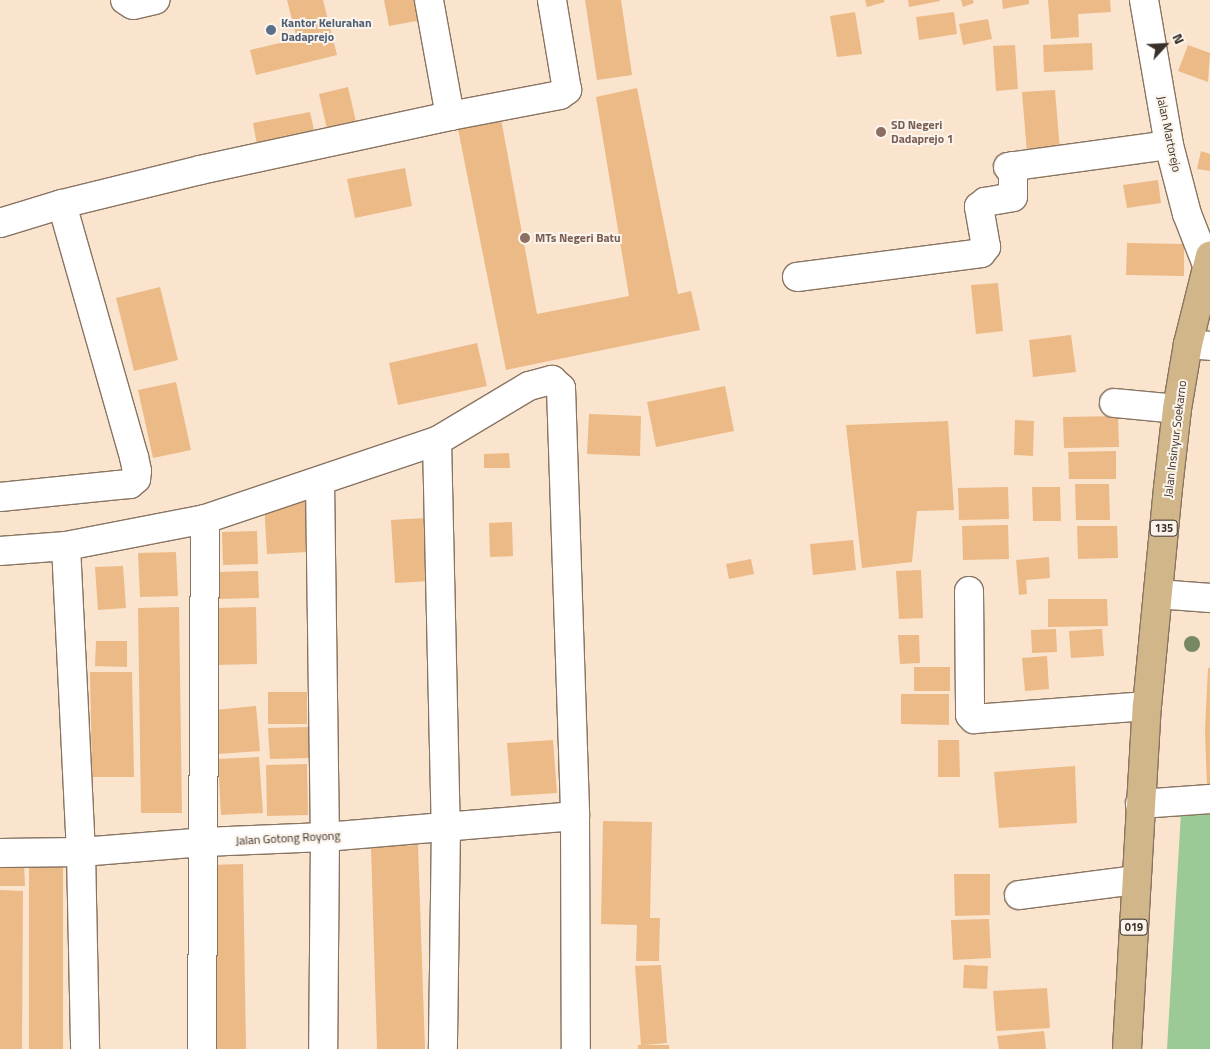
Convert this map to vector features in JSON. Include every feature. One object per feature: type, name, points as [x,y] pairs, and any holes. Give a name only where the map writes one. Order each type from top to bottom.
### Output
[{"type":"main road","name":"Jalan Insinyur Soekarno","points":[[1140,804],[1147,706],[1177,409],[1199,345],[1208,260]]},
{"type":"main road","name":"019","points":[[1127,1049],[1140,804]]},
{"type":"street","points":[[125,0],[133,5],[155,0]]},
{"type":"street","points":[[429,0],[450,116]]},
{"type":"street","points":[[0,223],[62,204],[200,170],[450,116],[560,95],[567,90],[552,0]]},
{"type":"street","name":"Jalan Martorejo","points":[[1144,0],[1169,145],[1187,214],[1208,260]]},
{"type":"street","points":[[797,277],[981,253],[986,247],[980,207],[985,202],[1013,197],[1011,167],[1169,145]]},
{"type":"street","points":[[0,498],[130,484],[136,479],[137,472],[134,458],[62,204]]},
{"type":"street","points":[[0,551],[66,546],[205,519],[320,482],[437,441],[529,386],[552,380],[561,388],[575,816],[576,1049]]},
{"type":"street","points":[[1114,403],[1177,409]]},
{"type":"street","points":[[437,441],[446,826],[443,1049]]},
{"type":"street","points":[[320,482],[325,837],[323,1049]]},
{"type":"street","points":[[202,1049],[205,519]]},
{"type":"street","points":[[66,546],[81,852],[85,1049]]},
{"type":"street","points":[[969,591],[970,715],[974,719],[1147,706]]},
{"type":"street","points":[[1158,594],[1210,598]]},
{"type":"street","points":[[1140,804],[1210,800]]},
{"type":"street","name":"Jalan Gotong Royong","points":[[0,852],[81,852],[204,842],[325,837],[575,816]]},
{"type":"street","points":[[1020,895],[1136,880]]},
{"type":"green space","points":[[1210,811],[1210,1049],[1167,1049],[1181,813]]},
{"type":"building","points":[[287,0],[323,0],[337,55],[256,75],[250,50],[297,39]]},
{"type":"building","points":[[384,0],[418,0],[422,20],[389,26]]},
{"type":"building","points":[[585,0],[621,0],[632,75],[597,80]]},
{"type":"building","points":[[865,0],[884,0],[885,2],[867,7]]},
{"type":"building","points":[[908,0],[940,0],[940,1],[909,7]]},
{"type":"building","points":[[961,0],[973,0],[974,3],[963,7]]},
{"type":"building","points":[[1002,0],[1029,0],[1029,4],[1003,9]]},
{"type":"building","points":[[1048,0],[1110,0],[1111,12],[1078,14],[1079,37],[1051,39]]},
{"type":"building","points":[[855,12],[862,54],[837,57],[830,16]]},
{"type":"building","points":[[954,12],[957,34],[919,40],[916,17]]},
{"type":"building","points":[[988,19],[992,39],[963,45],[959,24]]},
{"type":"building","points":[[1092,43],[1093,70],[1044,72],[1043,45]]},
{"type":"building","points":[[1015,45],[1018,89],[996,91],[993,46]]},
{"type":"building","points":[[1188,45],[1210,53],[1208,82],[1178,71]]},
{"type":"building","points":[[348,87],[356,122],[327,129],[319,94]]},
{"type":"building","points":[[637,88],[678,294],[691,291],[700,330],[506,370],[457,124],[501,119],[537,314],[629,296],[596,97]]},
{"type":"building","points":[[1055,90],[1060,151],[1027,153],[1022,92]]},
{"type":"building","points":[[310,112],[316,139],[258,150],[253,123]]},
{"type":"building","points":[[1201,151],[1210,154],[1210,171],[1197,169]]},
{"type":"building","points":[[405,168],[412,206],[355,218],[347,179]]},
{"type":"building","points":[[1158,180],[1161,203],[1127,208],[1123,185]]},
{"type":"building","points":[[1127,243],[1184,244],[1184,276],[1126,275]]},
{"type":"building","points":[[998,283],[1003,331],[976,334],[971,285]]},
{"type":"building","points":[[160,287],[178,360],[134,371],[116,298]]},
{"type":"building","points":[[1071,335],[1076,372],[1033,377],[1029,340]]},
{"type":"building","points":[[477,343],[487,386],[398,405],[389,363]]},
{"type":"building","points":[[176,382],[191,450],[153,458],[138,390]]},
{"type":"building","points":[[725,386],[734,431],[656,447],[647,402]]},
{"type":"building","points":[[589,414],[641,416],[640,456],[587,454]]},
{"type":"building","points":[[1118,416],[1119,447],[1064,448],[1063,417]]},
{"type":"building","points":[[1015,420],[1034,421],[1033,456],[1014,455]]},
{"type":"building","points":[[948,421],[954,510],[917,511],[912,562],[862,568],[846,425]]},
{"type":"building","points":[[1116,451],[1116,479],[1069,479],[1068,452]]},
{"type":"building","points":[[509,453],[510,468],[484,468],[484,454]]},
{"type":"building","points":[[1075,484],[1109,484],[1110,520],[1076,520]]},
{"type":"building","points":[[1008,487],[1009,519],[959,520],[958,488]]},
{"type":"building","points":[[1032,487],[1060,487],[1061,521],[1033,521]]},
{"type":"building","points":[[307,501],[309,552],[267,554],[264,503]]},
{"type":"building","points":[[426,518],[430,581],[395,583],[391,520]]},
{"type":"building","points":[[512,522],[513,556],[490,557],[489,523]]},
{"type":"building","points":[[1008,525],[1009,559],[963,560],[962,526]]},
{"type":"building","points":[[1077,526],[1117,526],[1118,558],[1078,559]]},
{"type":"building","points":[[257,531],[258,564],[223,565],[222,532]]},
{"type":"building","points":[[853,540],[856,570],[813,575],[810,544]]},
{"type":"building","points":[[176,552],[178,596],[140,597],[138,553]]},
{"type":"building","points":[[1049,557],[1050,578],[1026,580],[1027,594],[1019,595],[1016,560]]},
{"type":"building","points":[[751,559],[754,574],[729,579],[726,564]]},
{"type":"building","points":[[123,566],[126,608],[98,610],[95,567]]},
{"type":"building","points":[[921,570],[923,618],[899,619],[896,571]]},
{"type":"building","points":[[258,571],[259,598],[219,599],[218,572]]},
{"type":"building","points":[[1048,599],[1107,599],[1108,626],[1048,627]]},
{"type":"building","points":[[179,607],[182,813],[141,813],[138,608]]},
{"type":"building","points":[[256,607],[257,664],[216,665],[215,608]]},
{"type":"building","points":[[1056,629],[1057,652],[1032,653],[1031,630]]},
{"type":"building","points":[[1102,629],[1104,656],[1071,658],[1069,631]]},
{"type":"building","points":[[898,635],[919,635],[920,663],[900,664]]},
{"type":"building","points":[[96,641],[127,641],[127,667],[95,666]]},
{"type":"building","points":[[1047,656],[1049,689],[1025,691],[1022,658]]},
{"type":"building","points":[[914,667],[950,667],[950,691],[914,691]]},
{"type":"building","points":[[1208,668],[1210,668],[1210,786],[1207,787],[1205,731]]},
{"type":"building","points":[[90,672],[132,672],[134,777],[92,777]]},
{"type":"building","points":[[268,692],[307,692],[307,724],[268,724]]},
{"type":"building","points":[[901,694],[949,694],[949,725],[901,724]]},
{"type":"building","points":[[256,706],[260,751],[218,754],[214,710]]},
{"type":"building","points":[[309,727],[311,758],[270,759],[268,728]]},
{"type":"building","points":[[553,740],[557,793],[511,796],[507,743]]},
{"type":"building","points":[[938,740],[959,740],[960,777],[938,777]]},
{"type":"building","points":[[259,757],[263,813],[221,815],[218,759]]},
{"type":"building","points":[[307,764],[308,815],[267,816],[266,765]]},
{"type":"building","points":[[1075,766],[1077,823],[999,828],[994,772]]},
{"type":"building","points":[[603,821],[652,822],[650,918],[660,918],[659,961],[636,961],[637,925],[601,924]]},
{"type":"building","points":[[418,845],[425,1049],[377,1049],[371,847]]},
{"type":"building","points":[[0,863],[24,863],[25,886],[0,886]]},
{"type":"building","points":[[29,863],[63,863],[63,1049],[29,1049]]},
{"type":"building","points":[[243,864],[246,1049],[212,1049],[210,865]]},
{"type":"building","points":[[954,874],[990,874],[990,915],[955,916]]},
{"type":"building","points":[[0,890],[23,891],[22,1049],[0,1049]]},
{"type":"building","points":[[989,919],[991,958],[953,960],[951,920]]},
{"type":"building","points":[[661,965],[667,1043],[644,1045],[669,1045],[669,1049],[638,1049],[638,1045],[641,1045],[635,966]]},
{"type":"building","points":[[964,965],[988,966],[987,989],[963,988]]},
{"type":"building","points":[[1047,988],[1050,1028],[996,1031],[993,991]]},
{"type":"building","points":[[1044,1031],[1046,1049],[999,1049],[997,1036]]},
{"type":"place","name":"Kantor Kelurahan Dadaprejo","points":[[271,30]]},
{"type":"place","name":"SD Negeri Dadaprejo 1","points":[[881,132]]},
{"type":"place","name":"MTs Negeri Batu","points":[[525,238]]}]
